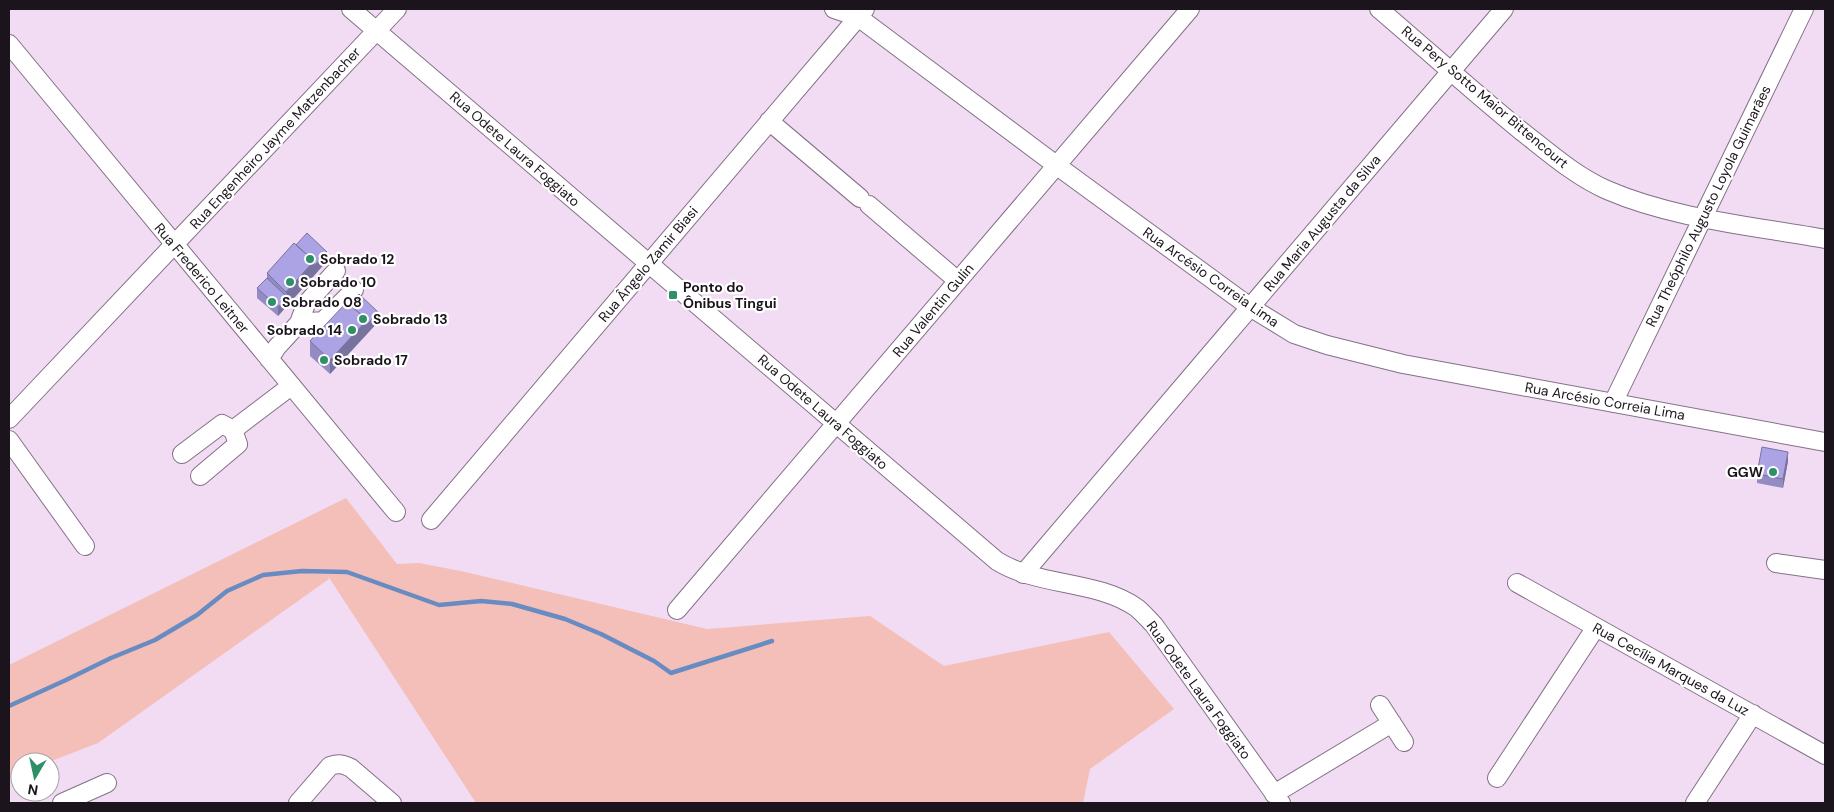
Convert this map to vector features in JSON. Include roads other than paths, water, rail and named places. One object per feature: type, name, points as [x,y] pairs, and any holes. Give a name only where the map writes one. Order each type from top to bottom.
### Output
[{"type":"street","name":"Rua Odete Laura Foggiato","points":[[351,9],[997,561],[1009,569],[1023,574],[1091,590],[1116,598],[1136,608],[1154,625],[1278,798]]},
{"type":"street","name":"Rua Engenheiro Jayme Matzenbacher","points":[[9,419],[397,9]]},
{"type":"street","name":"Rua Arcésio Correia Lima","points":[[834,9],[862,13],[1056,165],[1250,307],[1294,334],[1364,356],[1403,364],[1825,442]]},
{"type":"street","name":"Rua Valentin Gulin","points":[[677,610],[1190,9]]},
{"type":"street","name":"Rua Pery Sotto Maior Bittencourt","points":[[1379,9],[1537,143],[1567,166],[1598,185],[1633,200],[1703,217],[1825,239]]},
{"type":"street","name":"Rua Maria Augusta da Silva","points":[[1023,574],[1504,9]]},
{"type":"street","name":"Rua Theóphilo Augusto Loyola Guimarães","points":[[1613,403],[1804,9]]},
{"type":"street","name":"Rua Ângelo Zamir Biasi","points":[[431,520],[862,13]]},
{"type":"street","name":"Rua Frederico Leitner","points":[[9,44],[396,512]]},
{"type":"street","points":[[769,121],[958,281]]},
{"type":"street","points":[[269,359],[277,347],[300,323],[306,304],[336,272]]},
{"type":"street","points":[[300,323],[323,321],[354,290]]},
{"type":"street","points":[[233,430],[291,386]]},
{"type":"street","points":[[182,454],[222,424],[233,430],[238,444],[200,476]]},
{"type":"street","points":[[9,440],[85,546]]},
{"type":"street","points":[[1776,563],[1825,570]]},
{"type":"street","name":"Rua Cecília Marques da Luz","points":[[1517,583],[1825,755]]},
{"type":"street","points":[[1497,778],[1596,627]]},
{"type":"street","points":[[1380,705],[1404,742]]},
{"type":"street","points":[[1695,803],[1753,714]]},
{"type":"street","points":[[1278,798],[1392,723]]},
{"type":"street","points":[[298,803],[330,766],[338,763],[351,768],[392,803]]},
{"type":"street","points":[[62,803],[107,783]]},
{"type":"waterway","points":[[9,706],[111,658],[155,640],[197,615],[227,591],[263,575],[302,571],[347,572],[439,605],[481,601],[512,604],[565,619],[601,634],[654,661],[671,673],[772,641]]},
{"type":"place","name":"Sobrado 12","points":[[310,259]]},
{"type":"place","name":"Sobrado 10","points":[[290,282]]},
{"type":"place","name":"Ponto do Ônibus Tingui","points":[[673,295]]},
{"type":"place","name":"Sobrado 08","points":[[272,302]]},
{"type":"place","name":"Sobrado 13","points":[[363,319]]},
{"type":"place","name":"Sobrado 14","points":[[352,330]]},
{"type":"place","name":"Sobrado 17","points":[[324,360]]},
{"type":"place","name":"GGW","points":[[1773,472]]}]
